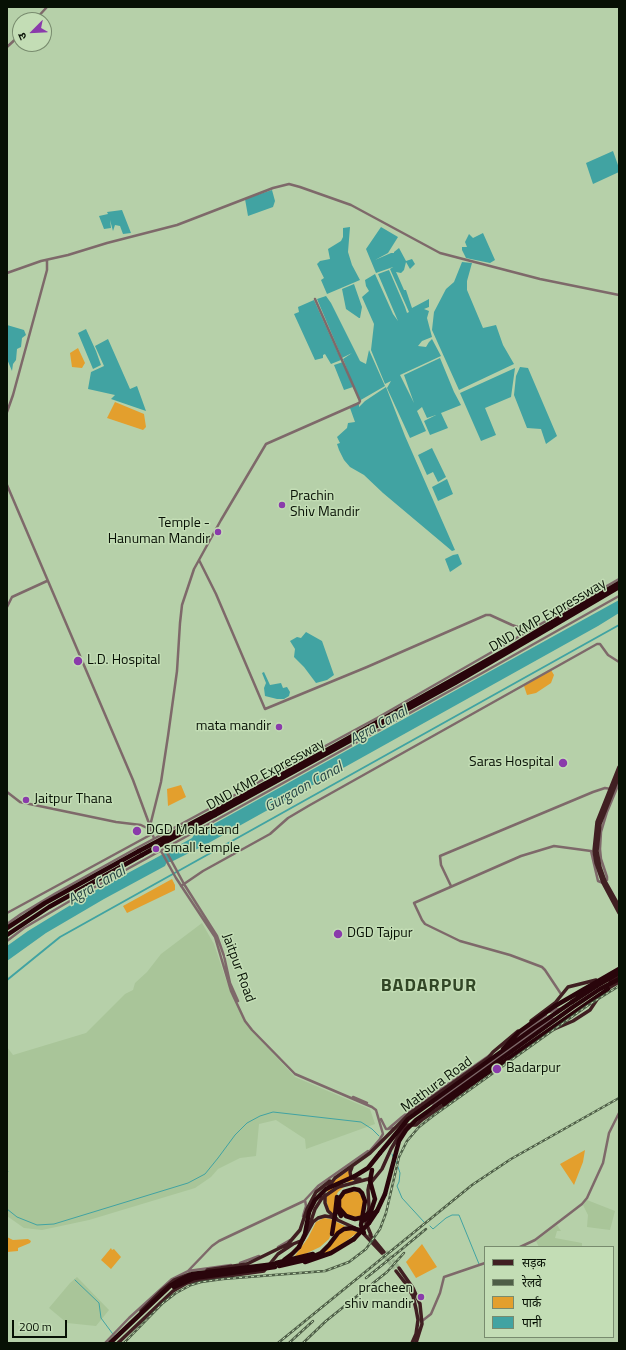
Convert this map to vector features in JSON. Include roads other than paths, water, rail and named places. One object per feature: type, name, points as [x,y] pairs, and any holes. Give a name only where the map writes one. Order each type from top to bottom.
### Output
[{"type":"highway","name":"DND KMP Expressway","points":[[291,772],[352,742],[455,683],[619,583]]},
{"type":"highway","name":"DND KMP Expressway","points":[[7,935],[39,906],[291,772],[619,587]]},
{"type":"highway","name":"DND KMP Expressway","points":[[7,928],[42,911],[141,853]]},
{"type":"highway","points":[[33,906],[39,906]]},
{"type":"highway","points":[[25,911],[24,920],[37,920],[42,911]]},
{"type":"highway","points":[[498,1055],[519,1032],[581,990],[619,971]]},
{"type":"highway","name":"Mathura Road","points":[[107,1343],[170,1286],[192,1274],[278,1265],[289,1257],[300,1245],[305,1234],[309,1212],[318,1195],[330,1187],[366,1170],[392,1143],[404,1123],[414,1115],[534,1028],[584,993],[619,971]]},
{"type":"highway","name":"Mathura Road","points":[[115,1343],[172,1288],[181,1283],[194,1278],[313,1260],[336,1251],[349,1242],[360,1232],[377,1211],[387,1187],[399,1141],[410,1126],[512,1049],[600,989],[619,979]]},
{"type":"highway","points":[[426,1115],[444,1104],[588,1001],[608,989]]},
{"type":"highway","points":[[367,1200],[358,1190],[354,1189],[344,1192],[339,1201],[340,1210],[348,1217],[360,1218],[370,1213],[375,1199],[370,1184],[371,1173],[392,1143]]},
{"type":"highway","points":[[278,1265],[312,1254],[326,1245],[333,1232],[336,1200],[339,1193],[342,1190],[352,1186],[361,1189],[367,1200],[361,1223],[364,1233]]},
{"type":"highway","points":[[336,1200],[337,1209],[340,1214],[343,1218],[351,1221],[366,1219],[377,1211]]},
{"type":"highway","points":[[278,1265],[305,1260],[321,1253],[338,1233],[348,1228],[359,1230]]},
{"type":"main road","points":[[619,767],[597,822],[595,835],[595,857],[604,882],[619,913]]},
{"type":"main road","points":[[619,776],[600,824],[598,847],[599,861],[604,882],[619,906]]},
{"type":"main road","points":[[498,1047],[555,1003],[561,994],[572,985],[594,981],[619,971]]},
{"type":"main road","points":[[588,1001],[583,996],[585,994],[619,971]]},
{"type":"main road","name":"Mathura Road","points":[[392,1143],[404,1127],[407,1125],[414,1126],[418,1124],[426,1115],[456,1097],[551,1031],[573,1022],[590,1010],[596,999],[619,982]]},
{"type":"main road","name":"Mathura Road","points":[[107,1343],[174,1280],[187,1273],[247,1264],[285,1246],[300,1230],[307,1208],[316,1192],[363,1158],[409,1114],[490,1055],[498,1047]]},
{"type":"main road","points":[[409,1114],[414,1113],[418,1115],[420,1119],[418,1124]]},
{"type":"main road","points":[[374,1242],[373,1246],[383,1253],[374,1242],[364,1222],[368,1188],[382,1169],[392,1143]]},
{"type":"main road","points":[[376,1147],[386,1147],[388,1156]]},
{"type":"main road","points":[[353,1166],[350,1172],[352,1178],[357,1180],[369,1179]]},
{"type":"main road","points":[[307,1234],[313,1213],[322,1198],[338,1187],[377,1176]]},
{"type":"main road","points":[[334,1178],[327,1187],[325,1198],[328,1211],[337,1219]]},
{"type":"main road","points":[[118,1343],[173,1291],[187,1283],[265,1270],[278,1254],[293,1244],[302,1241],[313,1222],[318,1218],[327,1216],[337,1219],[371,1237]]},
{"type":"main road","points":[[262,1256],[269,1258],[269,1265]]},
{"type":"main road","points":[[247,1264],[248,1274]]},
{"type":"main road","points":[[412,1343],[416,1334],[418,1320],[416,1309],[413,1296],[396,1270],[413,1288],[420,1304],[422,1321],[421,1330],[416,1343]]},
{"type":"main road","points":[[143,1308],[148,1314]]},
{"type":"main road","points":[[124,1327],[129,1333]]},
{"type":"street","points":[[7,273],[29,264],[177,225],[273,188],[289,184],[296,185],[351,205],[440,253],[542,280],[619,295]]},
{"type":"street","points":[[7,412],[13,395],[46,270],[47,260]]},
{"type":"street","points":[[150,827],[160,788],[169,735],[177,674],[182,605],[190,577],[221,520],[266,444],[359,403],[360,401],[316,299]]},
{"type":"street","points":[[7,485],[133,780],[154,838]]},
{"type":"street","points":[[199,559],[216,594],[265,709],[360,670],[486,615],[490,615],[521,628],[525,633]]},
{"type":"street","points":[[7,924],[33,906],[154,838],[377,718],[619,580]]},
{"type":"street","points":[[7,607],[12,597],[47,581]]},
{"type":"street","points":[[7,940],[37,920],[153,855],[166,850],[173,844],[352,742],[558,631],[619,596]]},
{"type":"street","points":[[552,618],[558,631]]},
{"type":"street","points":[[183,885],[203,871],[270,834],[288,818],[310,805],[446,727],[597,644],[600,644],[608,654],[619,662]]},
{"type":"street","points":[[608,806],[619,783]]},
{"type":"street","points":[[451,886],[442,865],[440,856],[594,792],[605,788],[611,789]]},
{"type":"street","points":[[7,792],[20,802],[116,822],[150,827]]},
{"type":"street","points":[[167,832],[173,844]]},
{"type":"street","points":[[7,913],[54,886],[152,834]]},
{"type":"street","points":[[142,845],[153,855]]},
{"type":"street","points":[[561,994],[546,970],[542,967],[510,955],[460,941],[424,923],[414,902],[521,856],[554,846],[591,851],[598,881],[604,882]]},
{"type":"street","name":"Jaitpur Road","points":[[166,850],[183,885]]},
{"type":"street","name":"Jaitpur Road","points":[[162,852],[176,878],[183,885],[217,936],[224,956],[231,986],[247,1021],[257,1034],[298,1074],[374,1107],[385,1129]]},
{"type":"street","points":[[498,1047],[514,1039],[554,1008],[558,1008],[563,1011]]},
{"type":"street","points":[[426,1115],[434,1104],[552,1019],[557,1019],[562,1015],[563,1011]]},
{"type":"street","points":[[456,1097],[501,1061],[562,1020],[564,1017],[563,1011]]},
{"type":"street","points":[[556,1023],[557,1019]]},
{"type":"street","points":[[363,1158],[382,1136],[385,1129],[475,1066]]},
{"type":"street","points":[[522,1246],[535,1240],[582,1204],[587,1198],[603,1163],[609,1133],[619,1113]]},
{"type":"street","points":[[385,1129],[397,1126]]},
{"type":"street","points":[[187,1273],[212,1246],[219,1241],[304,1201],[307,1196],[321,1184],[371,1148]]},
{"type":"street","points":[[114,1336],[166,1284],[174,1278],[187,1273],[241,1263],[266,1253],[287,1242],[298,1230],[307,1208],[304,1201]]},
{"type":"street","points":[[422,1321],[431,1314],[440,1293],[444,1277],[484,1263]]},
{"type":"water","points":[[613,151],[619,172],[593,184],[586,163]]},
{"type":"water","points":[[272,190],[275,201],[273,207],[248,216],[245,199]]},
{"type":"water","points":[[122,210],[131,233],[123,234],[120,226],[115,225],[113,231],[110,220],[111,228],[104,229],[99,216],[108,214],[107,212]]},
{"type":"water","points":[[350,227],[348,252],[352,265],[360,280],[327,294],[321,280],[324,278],[317,264],[320,261],[330,259],[328,249],[341,241],[343,237],[343,228]]},
{"type":"water","points":[[381,227],[398,237],[388,253],[375,260],[394,253],[399,248],[406,261],[412,259],[415,264],[410,269],[406,262],[404,270],[401,273],[396,272],[404,290],[406,290],[412,308],[429,299],[429,307],[424,309],[429,311],[427,318],[432,337],[422,341],[418,346],[426,347],[432,339],[441,356],[400,375],[414,403],[404,375],[440,358],[461,405],[441,413],[448,428],[430,435],[424,421],[436,415],[427,418],[422,407],[417,411],[426,431],[410,438],[387,388],[391,381],[385,384],[371,350],[374,324],[362,297],[369,291],[365,280],[375,274],[393,314],[398,321],[378,274],[389,270],[407,313],[409,312],[390,269],[393,267],[376,273],[366,249]]},
{"type":"water","points":[[483,233],[495,260],[490,263],[466,258],[462,250],[462,247],[467,247],[465,242],[469,234],[473,238]]},
{"type":"water","points":[[462,262],[472,263],[467,281],[467,290],[483,328],[496,325],[503,345],[514,364],[459,390],[432,330],[434,312],[446,289],[454,282]]},
{"type":"water","points":[[354,284],[362,307],[360,318],[346,309],[342,289]]},
{"type":"water","points":[[326,296],[360,361],[366,364],[369,350],[385,386],[359,401],[343,359],[352,353],[342,358],[317,299]]},
{"type":"water","points":[[314,300],[341,360],[331,364],[325,354],[323,355],[323,358],[315,360],[294,314],[299,312],[298,307]]},
{"type":"water","points":[[7,325],[24,330],[26,335],[22,338],[21,347],[17,349],[16,360],[13,364],[12,371],[7,359]]},
{"type":"water","points":[[86,329],[101,365],[93,369],[78,333]]},
{"type":"water","points":[[108,339],[130,389],[137,386],[146,411],[111,399],[115,395],[88,389],[91,372],[104,366],[95,346]]},
{"type":"water","points":[[343,362],[353,387],[344,390],[334,365]]},
{"type":"water","points":[[520,367],[528,368],[557,436],[546,444],[541,429],[527,428],[514,395],[516,376]]},
{"type":"water","points":[[515,368],[511,397],[485,408],[496,435],[481,441],[460,393]]},
{"type":"water","points":[[386,387],[405,436],[455,550],[452,551],[383,493],[364,475],[350,467],[344,460],[339,450],[337,444],[340,443],[337,437],[347,428],[348,423],[355,422],[350,408],[359,404],[359,407],[365,401]]},
{"type":"water","points":[[432,448],[446,477],[438,482],[433,472],[427,475],[418,455]]},
{"type":"water","points":[[447,479],[453,494],[438,501],[432,487]]},
{"type":"water","points":[[458,554],[462,564],[450,572],[445,559]]},
{"type":"water","points":[[619,600],[619,613],[598,626],[205,845],[171,862],[167,862],[165,866],[46,933],[7,961],[7,946],[28,931],[87,895]]},
{"type":"water","points":[[306,632],[322,641],[334,675],[327,680],[316,683],[294,657],[295,649],[290,641],[297,637],[301,638]]},
{"type":"water","points":[[264,672],[270,685],[281,683],[283,688],[287,687],[290,692],[289,696],[284,699],[277,699],[265,696],[264,688],[266,683],[262,673]]},
{"type":"waterway","name":"Gurgaon Canal","points":[[7,980],[60,937],[619,625]]},
{"type":"waterway","points":[[7,1209],[17,1217],[37,1225],[54,1224],[188,1183],[205,1174],[235,1135],[247,1123],[260,1116],[273,1112],[361,1122],[372,1129],[379,1136]]},
{"type":"waterway","points":[[396,1161],[400,1173],[397,1186],[402,1198],[424,1222]]},
{"type":"waterway","points":[[430,1226],[433,1229],[446,1218],[452,1215],[459,1215],[479,1264]]},
{"type":"waterway","points":[[75,1280],[99,1303],[101,1318],[115,1337]]},
{"type":"tunnel","points":[[386,1251],[399,1268]]},
{"type":"tunnel","points":[[382,1253],[396,1271]]},
{"type":"railway","points":[[124,1343],[163,1303],[176,1293],[191,1285],[223,1279],[325,1271],[349,1262],[366,1249],[380,1229],[386,1213],[399,1157],[407,1141],[419,1127],[587,1006],[619,986]]},
{"type":"railway","points":[[278,1343],[472,1185],[511,1159],[619,1098]]},
{"type":"railway","points":[[366,1278],[426,1229]]},
{"type":"railway","points":[[303,1343],[326,1321],[387,1272],[404,1253]]},
{"type":"railway","points":[[289,1343],[313,1321]]},
{"type":"place","name":"Prachin Shiv Mandir","points":[[282,505]]},
{"type":"place","name":"Temple - Hanuman Mandir","points":[[218,532]]},
{"type":"place","name":"L.D. Hospital","points":[[78,661]]},
{"type":"place","name":"mata mandir","points":[[279,727]]},
{"type":"place","name":"Saras Hospital","points":[[563,763]]},
{"type":"place","name":"Jaitpur Thana","points":[[26,800]]},
{"type":"place","name":"DGD Molarband","points":[[137,831]]},
{"type":"place","name":"small temple","points":[[156,849]]},
{"type":"place","name":"DGD Tajpur","points":[[338,934]]},
{"type":"place","name":"Badarpur","points":[[497,1069]]},
{"type":"place","name":"pracheen shiv mandir","points":[[421,1297]]},
{"type":"district","name":"BADARPUR","points":[[429,987]]},
{"type":"water label","name":"Agra Canal","points":[[379,726]]},
{"type":"water label","name":"Agra Canal","points":[[97,886]]}]
